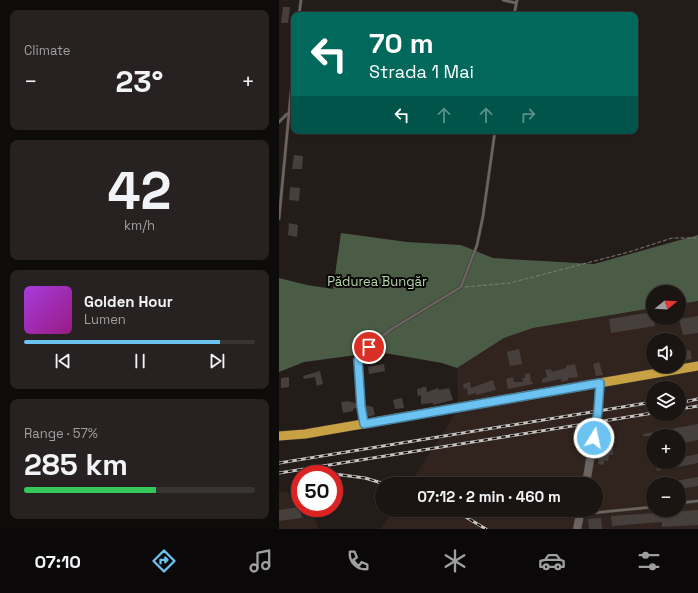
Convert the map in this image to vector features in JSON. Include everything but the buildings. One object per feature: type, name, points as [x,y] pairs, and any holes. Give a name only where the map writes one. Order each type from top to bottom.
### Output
[{"type":"highway","points":[[279,436],[305,434],[698,366]]},
{"type":"main road","points":[[587,477],[598,411],[600,383]]},
{"type":"main road","points":[[577,529],[580,517]]},
{"type":"street","points":[[361,356],[358,360],[361,406],[364,424]]},
{"type":"lane","points":[[299,12],[301,0]]},
{"type":"lane","points":[[503,0],[517,1],[515,12]]},
{"type":"lane","points":[[279,219],[291,86]]},
{"type":"lane","points":[[279,122],[288,113]]},
{"type":"lane","points":[[361,356],[369,347],[390,330],[461,287],[477,245],[483,216],[495,134]]},
{"type":"lane","points":[[686,502],[698,501]]},
{"type":"lane","points":[[603,510],[646,507]]},
{"type":"path","points":[[461,287],[510,283],[629,252],[672,238],[698,238]]},
{"type":"shaded area","points":[[698,301],[698,529],[381,529],[389,517],[603,517],[603,477],[414,477],[458,409],[457,368],[504,338],[533,328],[646,309],[646,325],[686,325],[686,303]]},
{"type":"shaded area","points":[[279,492],[285,492],[291,494],[291,517],[314,517],[319,529],[279,529]]},
{"type":"green space","name":"Pădurea Bungăr","points":[[341,233],[407,242],[461,245],[493,258],[594,264],[698,235],[698,301],[686,303],[686,285],[646,285],[646,309],[533,328],[504,338],[457,368],[442,363],[379,352],[304,362],[279,372],[279,278],[307,285],[333,289]]},
{"type":"railway","points":[[686,402],[698,399]]},
{"type":"railway","points":[[279,463],[646,403]]},
{"type":"railway","points":[[686,408],[698,406]]},
{"type":"railway","points":[[279,473],[646,414]]},
{"type":"railway","points":[[343,475],[375,481]]},
{"type":"railway","points":[[466,517],[486,529]]},
{"type":"route","points":[[369,347],[358,360],[361,406],[364,424],[600,383],[594,438]]}]
